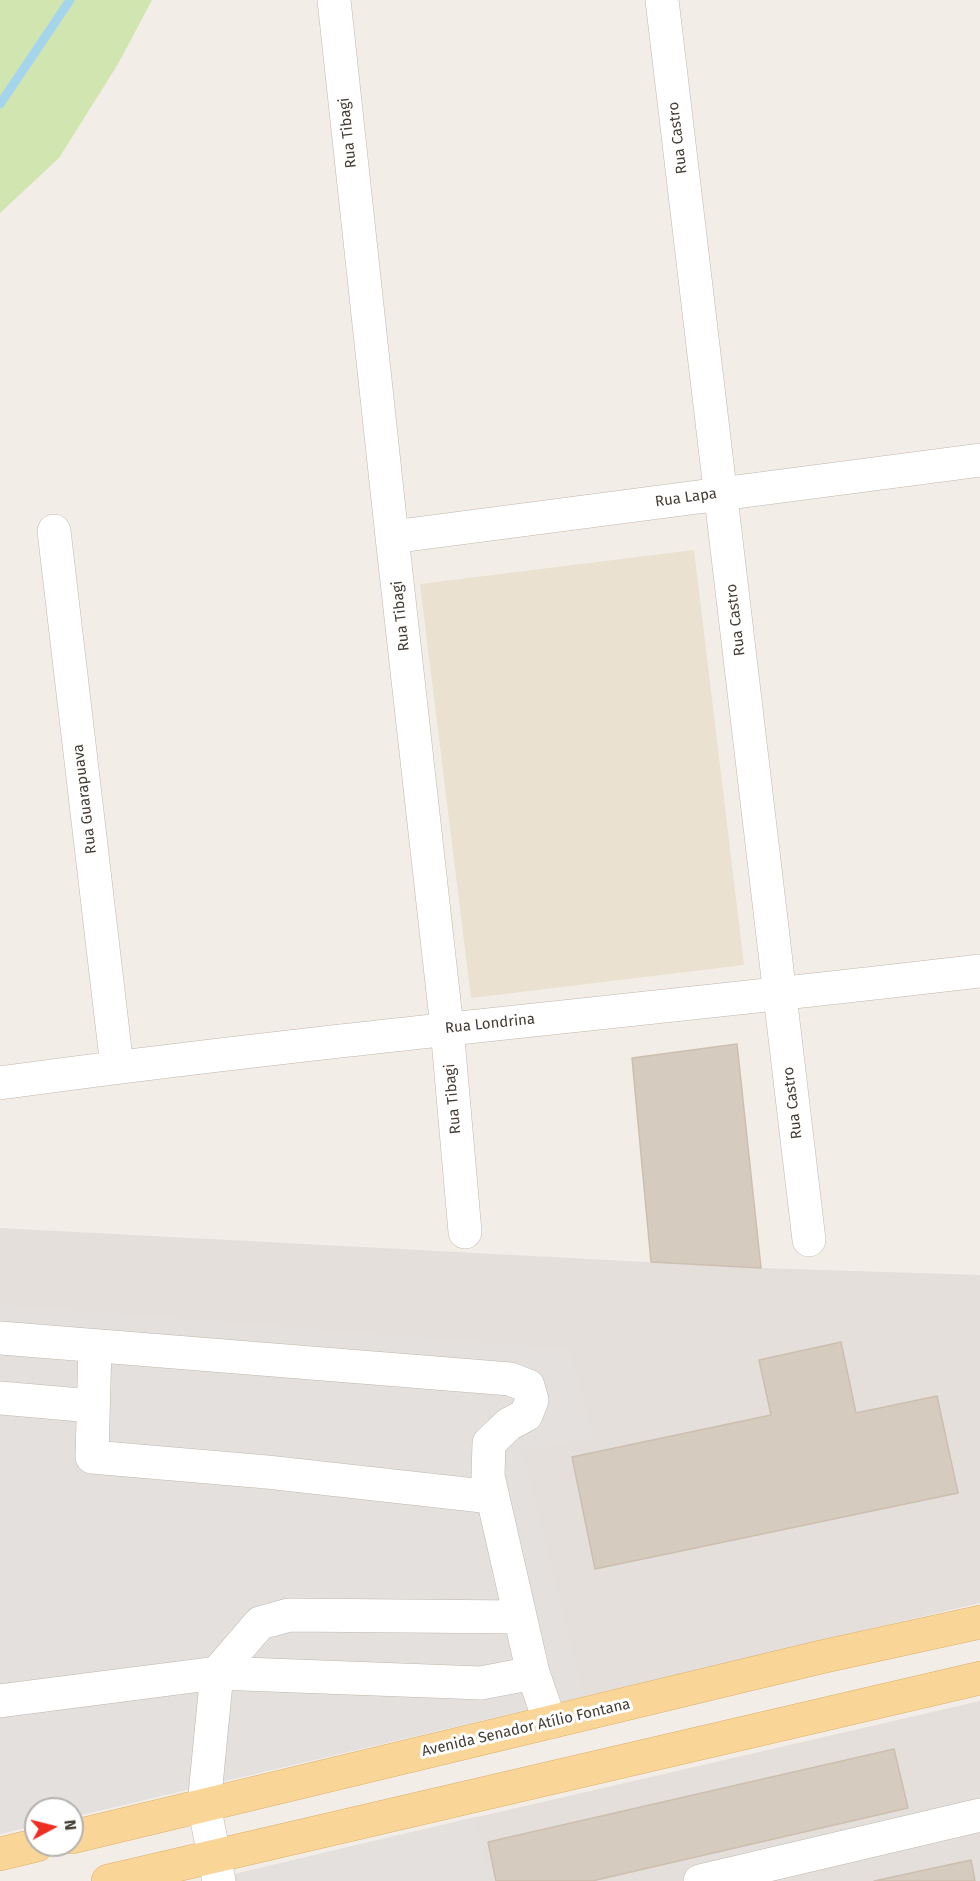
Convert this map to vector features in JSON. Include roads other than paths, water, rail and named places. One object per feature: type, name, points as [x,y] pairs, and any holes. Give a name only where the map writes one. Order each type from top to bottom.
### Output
[{"type":"main road","name":"Avenida Senador Atílio Fontana","points":[[84,1834],[821,1657],[980,1622]]},
{"type":"main road","points":[[108,1881],[217,1869],[980,1678]]},
{"type":"main road","points":[[0,1854],[24,1848]]},
{"type":"street","name":"Rua Tibagi","points":[[334,0],[447,1028],[465,1232]]},
{"type":"street","name":"Rua Castro","points":[[662,0],[809,1240]]},
{"type":"street","name":"Rua Lapa","points":[[392,537],[980,460]]},
{"type":"street","name":"Rua Guarapuava","points":[[54,531],[117,1067]]},
{"type":"street","name":"Rua Londrina","points":[[0,1083],[447,1028],[780,995],[980,971]]},
{"type":"street","points":[[0,1338],[510,1379],[528,1386],[532,1401],[526,1414],[509,1425],[489,1443],[488,1476],[533,1673],[550,1722]]},
{"type":"street","points":[[95,1346],[92,1457],[267,1472],[492,1497]]},
{"type":"street","points":[[0,1398],[92,1406]]},
{"type":"street","points":[[217,1869],[204,1805],[217,1672],[260,1623],[289,1615],[519,1617]]},
{"type":"street","points":[[0,1701],[217,1672],[481,1683],[533,1673]]},
{"type":"street","points":[[700,1881],[980,1815]]},
{"type":"waterway","points":[[0,104],[70,0]]}]
